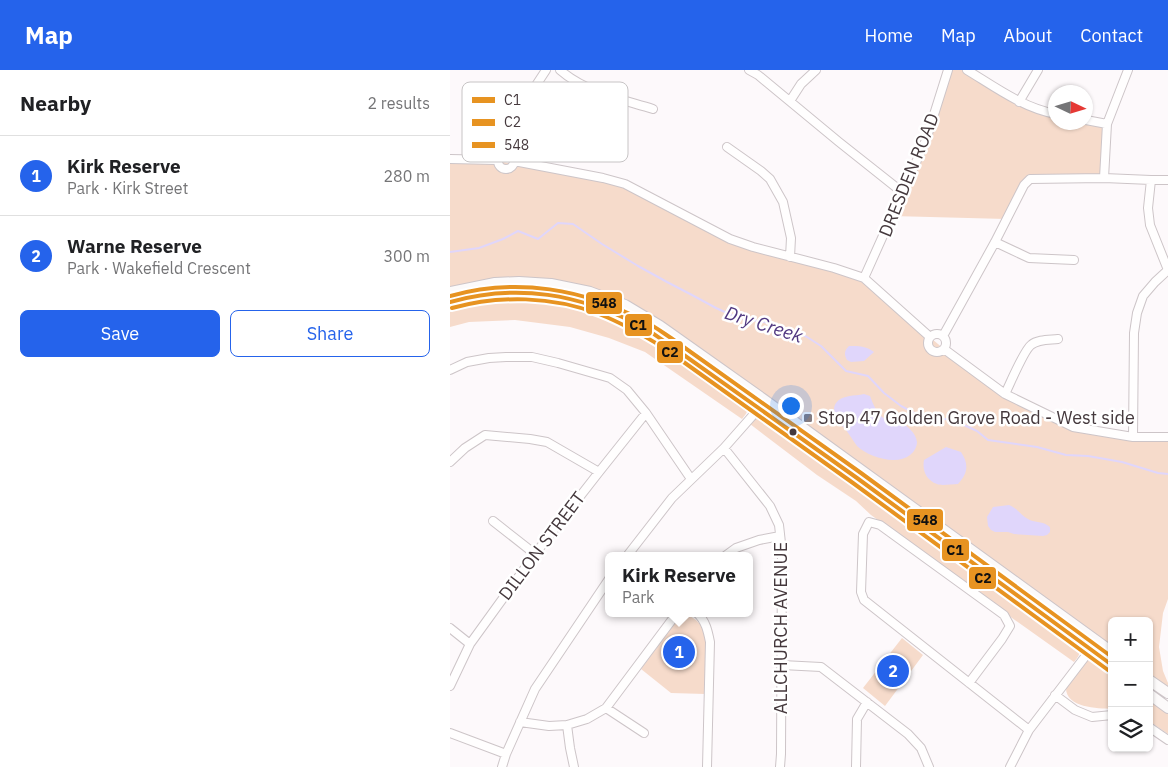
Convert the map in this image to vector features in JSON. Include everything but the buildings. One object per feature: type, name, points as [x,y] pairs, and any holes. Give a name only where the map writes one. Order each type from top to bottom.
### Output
[{"type":"main road","points":[[450,292],[495,283],[551,284],[590,292],[625,305],[660,326],[766,400],[1094,646],[1109,662]]},
{"type":"main road","points":[[450,302],[468,297],[518,292],[558,296],[601,308],[642,327],[1094,646],[1108,651]]},
{"type":"main road","points":[[1153,683],[1168,694]]},
{"type":"main road","points":[[1153,697],[1168,708]]},
{"type":"street","points":[[538,82],[546,70]]},
{"type":"street","points":[[560,70],[578,82]]},
{"type":"street","points":[[749,70],[758,74],[902,192]]},
{"type":"street","points":[[790,102],[802,84],[816,70]]},
{"type":"street","name":"DRESDEN ROAD","points":[[864,278],[926,140],[948,70]]},
{"type":"street","points":[[967,70],[1019,102],[1048,112]]},
{"type":"street","points":[[1019,102],[1038,70]]},
{"type":"street","points":[[1104,178],[1107,124],[1128,70]]},
{"type":"street","points":[[628,101],[653,109]]},
{"type":"street","points":[[1093,121],[1107,124]]},
{"type":"street","points":[[727,147],[770,179],[783,202],[792,238],[790,257]]},
{"type":"street","points":[[498,162],[499,167],[505,170],[511,168],[514,162]]},
{"type":"street","points":[[520,162],[625,184],[730,239],[752,247],[834,268],[864,278],[930,337]]},
{"type":"street","points":[[943,336],[1024,185],[1030,179],[1104,178],[1168,180]]},
{"type":"street","points":[[1132,437],[1134,333],[1137,314],[1143,296],[1168,270],[1150,225],[1148,208],[1151,180]]},
{"type":"street","points":[[994,242],[1029,258],[1074,260]]},
{"type":"street","points":[[938,334],[943,336],[946,341],[944,348],[939,352],[930,348],[928,343],[930,337],[938,334]]},
{"type":"street","points":[[1005,394],[1020,361],[1030,345],[1058,339]]},
{"type":"street","points":[[944,348],[1005,394],[1073,426],[1132,437],[1168,437]]},
{"type":"street","points":[[450,370],[467,362],[498,358],[532,357],[610,378],[627,390],[646,413],[691,479]]},
{"type":"street","points":[[630,552],[672,498],[724,448],[766,400]]},
{"type":"street","name":"DILLON STREET","points":[[450,686],[470,644],[535,554],[646,413]]},
{"type":"street","points":[[450,462],[465,448],[485,435],[547,442],[599,472]]},
{"type":"street","name":"ALLCHURCH AVENUE","points":[[724,448],[770,506],[780,525],[782,552],[780,767]]},
{"type":"street","points":[[493,522],[535,554]]},
{"type":"street","points":[[969,683],[1010,626],[1004,614],[880,525],[869,522],[863,534],[861,592],[864,600],[969,683],[1029,730]]},
{"type":"street","points":[[730,552],[736,548],[759,540],[780,536]]},
{"type":"street","points":[[502,767],[535,689],[605,585]]},
{"type":"street","points":[[520,722],[549,726],[567,725],[587,719],[606,708],[674,617]]},
{"type":"street","points":[[702,617],[708,630],[710,642],[706,767]]},
{"type":"street","points":[[450,628],[470,644]]},
{"type":"street","points":[[1010,767],[1029,730],[1094,646]]},
{"type":"street","points":[[782,665],[821,667],[908,734],[921,748],[929,767]]},
{"type":"street","points":[[1055,695],[1075,710],[1092,717],[1108,715]]},
{"type":"street","points":[[856,767],[857,719],[867,702]]},
{"type":"street","points":[[606,708],[644,733]]},
{"type":"street","points":[[567,725],[574,767]]},
{"type":"street","points":[[1153,730],[1168,740]]},
{"type":"street","points":[[450,733],[506,754]]},
{"type":"shaded area","points":[[948,70],[967,70],[1019,102],[1048,112],[1048,130],[1093,130],[1093,123],[1107,124],[1104,178],[1030,179],[1006,219],[892,216],[926,140]]},
{"type":"shaded area","points":[[450,159],[462,160],[462,162],[503,162],[625,184],[730,239],[855,275],[944,349],[1005,394],[1073,427],[1168,437],[1168,599],[1163,613],[1159,647],[1163,671],[1168,683],[1168,693],[1153,683],[1153,617],[1108,617],[1108,649],[660,326],[590,292],[519,282],[450,292]]},
{"type":"shaded area","points":[[510,296],[560,299],[600,311],[640,329],[747,405],[747,412],[742,419],[645,352],[609,338],[570,327],[515,320],[469,322],[450,327],[450,306],[469,300]]},
{"type":"shaded area","points":[[849,346],[862,347],[874,352],[864,361],[851,362],[847,360],[845,354]]},
{"type":"shaded area","points":[[864,394],[870,396],[882,417],[903,424],[913,433],[917,444],[910,455],[898,460],[883,459],[868,454],[857,446],[839,422],[834,410],[838,400]]},
{"type":"shaded area","points":[[758,416],[765,417],[1079,646],[1080,653],[1076,660],[1074,662],[1005,613],[750,424]]},
{"type":"shaded area","points":[[946,447],[961,452],[966,464],[964,476],[958,484],[937,484],[930,480],[924,471],[924,460]]},
{"type":"shaded area","points":[[1009,505],[1030,520],[1048,526],[1050,532],[1043,536],[995,532],[991,530],[988,526],[987,517],[993,507]]},
{"type":"shaded area","points":[[692,617],[701,625],[705,634],[705,694],[671,693],[641,669],[679,618]]},
{"type":"shaded area","points":[[902,638],[923,655],[885,706],[863,688]]},
{"type":"shaded area","points":[[1089,657],[1095,657],[1108,665],[1108,709],[1076,703],[1067,694],[1066,687]]},
{"type":"shaded area","points":[[1153,700],[1168,711],[1168,734],[1153,724]]},
{"type":"waterway","name":"Dry Creek","points":[[450,252],[479,248],[518,231],[538,239],[558,223],[573,224],[638,266],[716,308],[738,318],[764,322],[792,330],[807,337],[821,346],[846,371],[868,376],[884,393],[901,406],[920,416],[953,420],[977,431],[988,440],[1037,447],[1066,455],[1088,456],[1122,462],[1158,473],[1168,474]]},
{"type":"transit line","name":"548","points":[[450,296],[500,287],[550,289],[598,301],[648,323],[861,473],[1108,654]]},
{"type":"transit line","name":"C1","points":[[450,302],[500,293],[548,295],[595,306],[641,326],[857,478],[1108,662]]},
{"type":"transit line","name":"C2","points":[[452,308],[507,299],[544,301],[581,308],[599,314],[640,334],[664,348],[853,483],[1108,670]]},
{"type":"place","name":"Stop 47 Golden Grove Road - West side","points":[[808,418]]},
{"type":"place","name":"Kirk Reserve","points":[[679,652]]},
{"type":"place","name":"Warne Reserve","points":[[893,671]]}]
